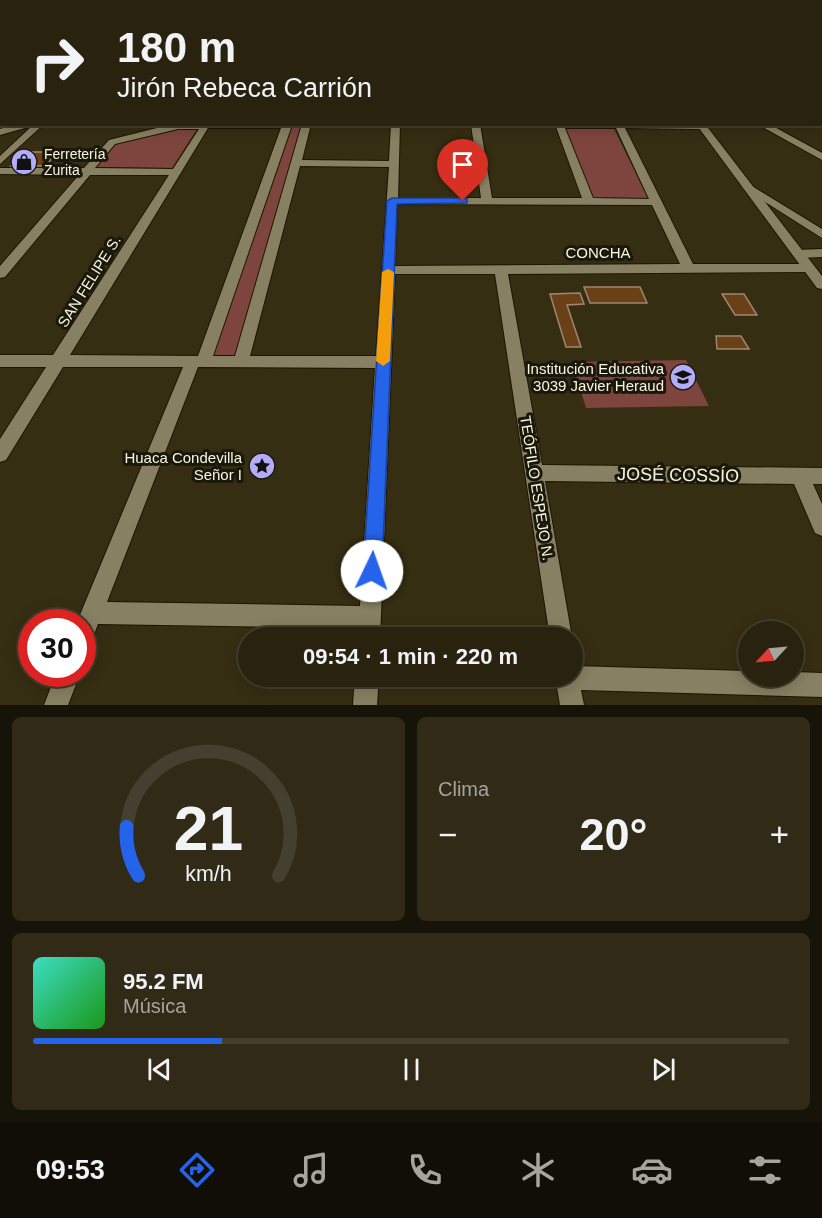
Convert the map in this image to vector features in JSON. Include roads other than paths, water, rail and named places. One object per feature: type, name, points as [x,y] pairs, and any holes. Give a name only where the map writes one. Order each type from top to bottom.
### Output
[{"type":"street","points":[[0,161],[38,126]]},
{"type":"street","points":[[0,274],[107,147],[119,140],[165,128],[205,126]]},
{"type":"street","name":"SAN FELIPE S.","points":[[0,454],[205,126]]},
{"type":"street","points":[[94,609],[198,361],[287,126]]},
{"type":"street","points":[[241,361],[306,126]]},
{"type":"street","points":[[96,613],[369,627],[396,126]]},
{"type":"street","points":[[475,126],[487,201]]},
{"type":"street","points":[[559,126],[588,201]]},
{"type":"street","points":[[619,126],[688,268]]},
{"type":"street","points":[[702,126],[822,285]]},
{"type":"street","points":[[765,126],[822,157]]},
{"type":"street","points":[[0,132],[14,127]]},
{"type":"street","points":[[0,140],[14,127]]},
{"type":"street","points":[[296,163],[394,164]]},
{"type":"street","points":[[0,171],[176,171]]},
{"type":"street","points":[[747,186],[822,234]]},
{"type":"street","points":[[392,201],[656,202]]},
{"type":"street","points":[[798,254],[822,253]]},
{"type":"street","name":"TEÓFILO ESPEJO N.","points":[[501,268],[559,627]]},
{"type":"street","name":"CONCHA","points":[[388,270],[809,268]]},
{"type":"street","points":[[0,361],[383,362]]},
{"type":"street","name":"JOSÉ COSSÍO","points":[[534,473],[822,476]]},
{"type":"street","points":[[800,476],[822,526]]},
{"type":"street","points":[[583,678],[822,685]]},
{"type":"street","points":[[56,705],[63,687]]},
{"type":"street","points":[[365,705],[366,687]]},
{"type":"street","points":[[569,687],[572,705]]},
{"type":"place","name":"Ferretería Zurita","points":[[24,162]]},
{"type":"place","name":"Institución Educativa 3039 Javier Heraud","points":[[683,377]]},
{"type":"place","name":"Huaca Condevilla Señor I","points":[[262,466]]}]
